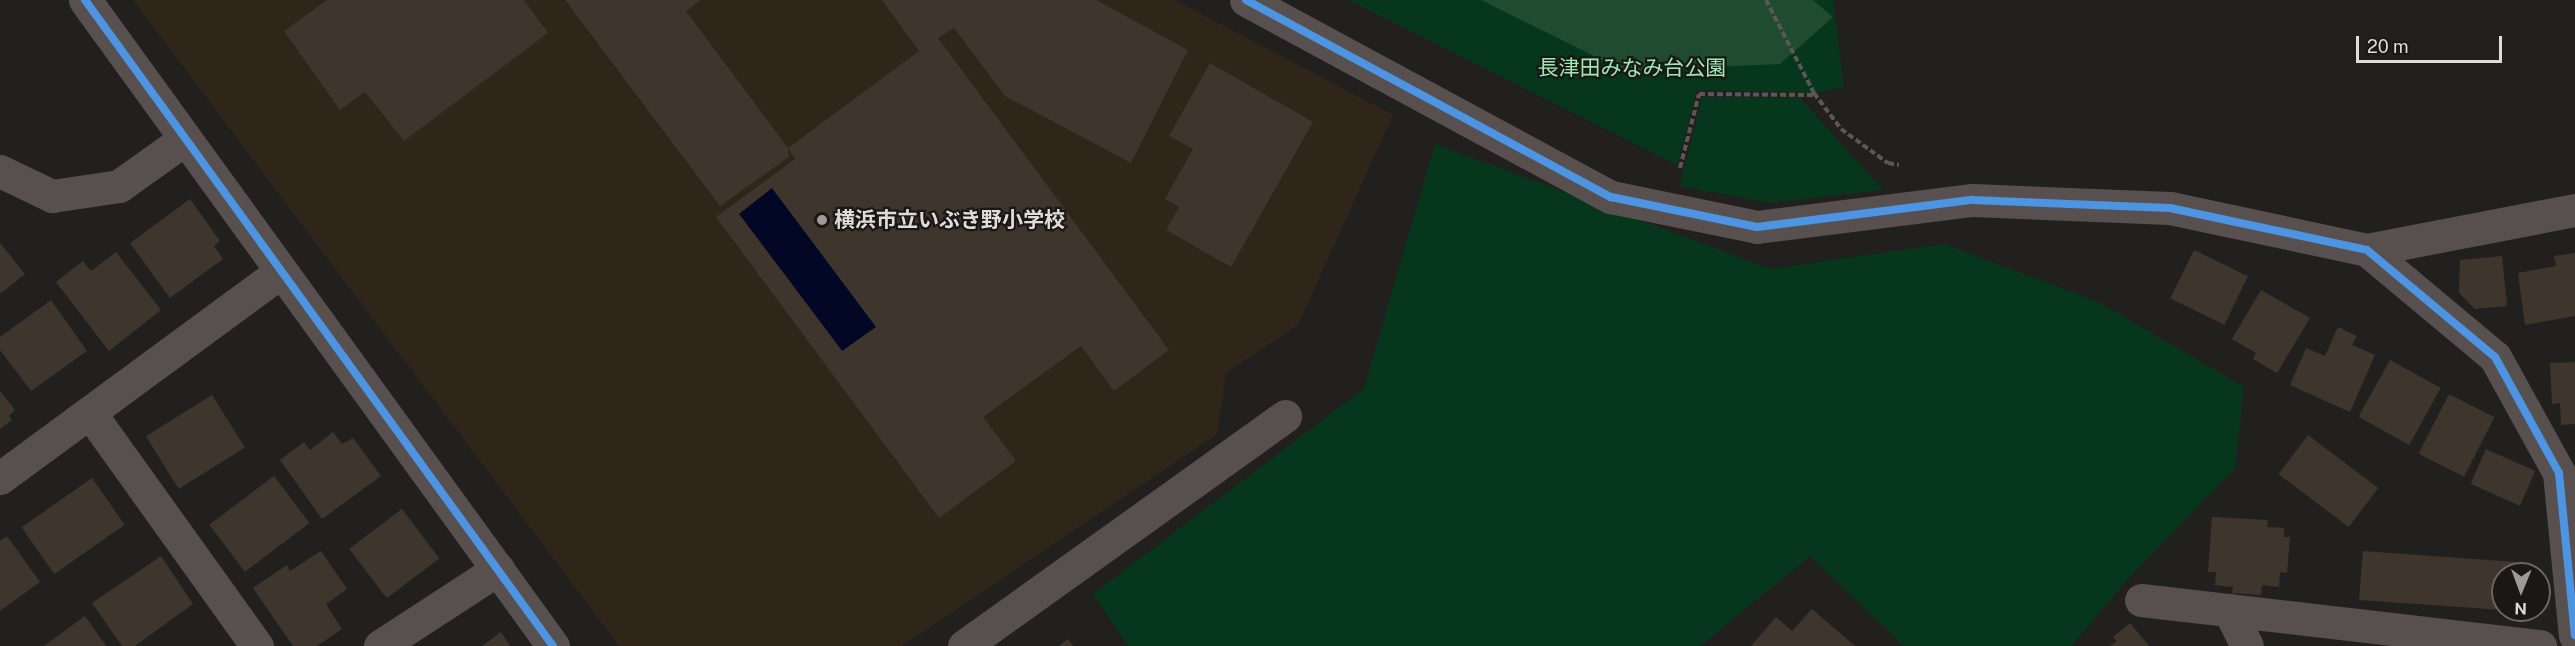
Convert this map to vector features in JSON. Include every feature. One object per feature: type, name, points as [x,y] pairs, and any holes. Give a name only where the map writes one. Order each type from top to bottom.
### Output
[{"type":"street","points":[[85,0],[553,646]]},
{"type":"street","points":[[1246,0],[1611,197],[1757,227],[1972,200],[2170,208],[2367,250],[2575,210]]},
{"type":"street","points":[[0,171],[52,196],[119,186],[185,139]]},
{"type":"street","points":[[2367,250],[2495,357],[2559,473],[2575,637],[2561,646]]},
{"type":"street","points":[[0,478],[280,272]]},
{"type":"street","points":[[90,412],[257,646]]},
{"type":"street","points":[[964,646],[1285,416]]},
{"type":"street","points":[[380,646],[498,569]]},
{"type":"street","points":[[2141,600],[2540,646]]},
{"type":"street","points":[[2229,610],[2247,646]]},
{"type":"path","points":[[1766,0],[1815,95],[1841,129],[1888,163],[1911,167]]},
{"type":"path","points":[[1669,209],[1699,94],[1815,95]]},
{"type":"shaded area","name":"横浜市立いぶき野小学校","points":[[133,0],[1175,0],[1393,115],[1298,325],[1226,373],[1217,434],[902,646],[619,646]]},
{"type":"green space","name":"長津田みなみ台公園","points":[[1349,0],[1833,0],[1844,87],[1814,93],[1697,90],[1677,165]]},
{"type":"green space","points":[[1481,0],[1813,0],[1833,17],[1780,64],[1624,71]]},
{"type":"green space","points":[[1702,97],[1800,98],[1883,190],[1770,203],[1680,186]]},
{"type":"green space","points":[[1435,144],[1771,269],[1944,244],[2098,302],[2244,387],[2235,468],[2128,579],[2071,646],[1904,646],[1810,556],[1700,646],[1128,646],[1093,594],[1364,389]]},
{"type":"water","points":[[772,188],[877,327],[843,352],[738,213]]},
{"type":"building","points":[[327,0],[524,0],[548,33],[404,141],[365,92],[340,110],[284,31]]},
{"type":"building","points":[[565,0],[701,0],[686,11],[788,148],[789,157],[720,206]]},
{"type":"building","points":[[882,0],[1096,0],[1188,50],[1131,163],[1005,96],[954,28],[938,38],[1169,350],[1114,391],[1081,346],[983,417],[1016,461],[939,518],[716,217],[795,159],[788,148],[919,51]],"holes":[[[772,188],[876,327],[842,351],[739,214]]]},
{"type":"building","points":[[1210,63],[1313,122],[1231,267],[1166,230],[1179,207],[1165,199],[1193,149],[1169,136]]},
{"type":"building","points":[[190,199],[220,241],[214,246],[223,259],[170,298],[130,243]]},
{"type":"building","points":[[0,243],[25,274],[0,294]]},
{"type":"building","points":[[2194,250],[2248,276],[2224,325],[2170,299]]},
{"type":"building","points":[[116,252],[161,310],[109,351],[56,282],[83,261],[91,271]]},
{"type":"building","points":[[2575,253],[2575,316],[2525,325],[2518,273],[2556,266],[2554,256]]},
{"type":"building","points":[[2502,256],[2507,306],[2475,309],[2459,293],[2460,260]]},
{"type":"building","points":[[2261,290],[2310,318],[2277,373],[2253,359],[2256,353],[2232,339]]},
{"type":"building","points":[[51,300],[87,351],[31,391],[0,350],[0,337]]},
{"type":"building","points":[[2338,327],[2357,336],[2352,345],[2375,355],[2350,412],[2290,385],[2306,348],[2325,356]]},
{"type":"building","points":[[2390,360],[2441,388],[2409,445],[2358,417]]},
{"type":"building","points":[[2575,362],[2575,424],[2561,425],[2560,403],[2552,404],[2550,363]]},
{"type":"building","points":[[0,391],[15,410],[9,416],[12,420],[0,429]]},
{"type":"building","points":[[2449,394],[2494,417],[2464,477],[2419,454]]},
{"type":"building","points":[[212,395],[245,448],[179,489],[146,436]]},
{"type":"building","points":[[333,432],[342,444],[353,438],[381,476],[322,519],[280,460],[304,442],[310,450]]},
{"type":"building","points":[[2308,435],[2378,488],[2349,527],[2279,474]]},
{"type":"building","points":[[2486,449],[2535,471],[2520,506],[2471,484]]},
{"type":"building","points":[[274,476],[310,523],[245,572],[209,525]]},
{"type":"building","points":[[92,478],[125,525],[54,574],[22,527]]},
{"type":"building","points":[[402,509],[439,559],[387,598],[349,549]]},
{"type":"building","points":[[2212,517],[2268,520],[2267,527],[2284,528],[2284,537],[2290,537],[2287,573],[2280,572],[2279,587],[2262,585],[2261,595],[2232,593],[2233,587],[2215,585],[2216,572],[2208,572]]},
{"type":"building","points":[[7,536],[40,582],[0,611],[0,541]]},
{"type":"building","points":[[321,551],[347,589],[326,604],[342,629],[317,646],[293,646],[253,588],[287,565],[290,571]]},
{"type":"building","points":[[2363,551],[2516,562],[2491,562],[2491,609],[2359,600]]},
{"type":"building","points":[[161,556],[193,604],[135,646],[122,646],[92,603]]},
{"type":"building","points":[[1812,609],[1855,646],[1751,646],[1776,617],[1792,631]]},
{"type":"building","points":[[85,616],[106,646],[44,646]]},
{"type":"building","points":[[2130,623],[2149,646],[2110,646],[2117,641],[2113,637]]},
{"type":"building","points":[[501,632],[510,646],[482,646]]},
{"type":"building","points":[[1068,639],[1073,646],[1059,646]]},
{"type":"cycle path","points":[[85,0],[553,646]]},
{"type":"cycle path","points":[[1246,0],[1611,197],[1757,227],[1972,200],[2170,208],[2367,250],[2495,357],[2559,473],[2575,635]]},
{"type":"place","name":"横浜市立いぶき野小学校","points":[[822,220]]}]
